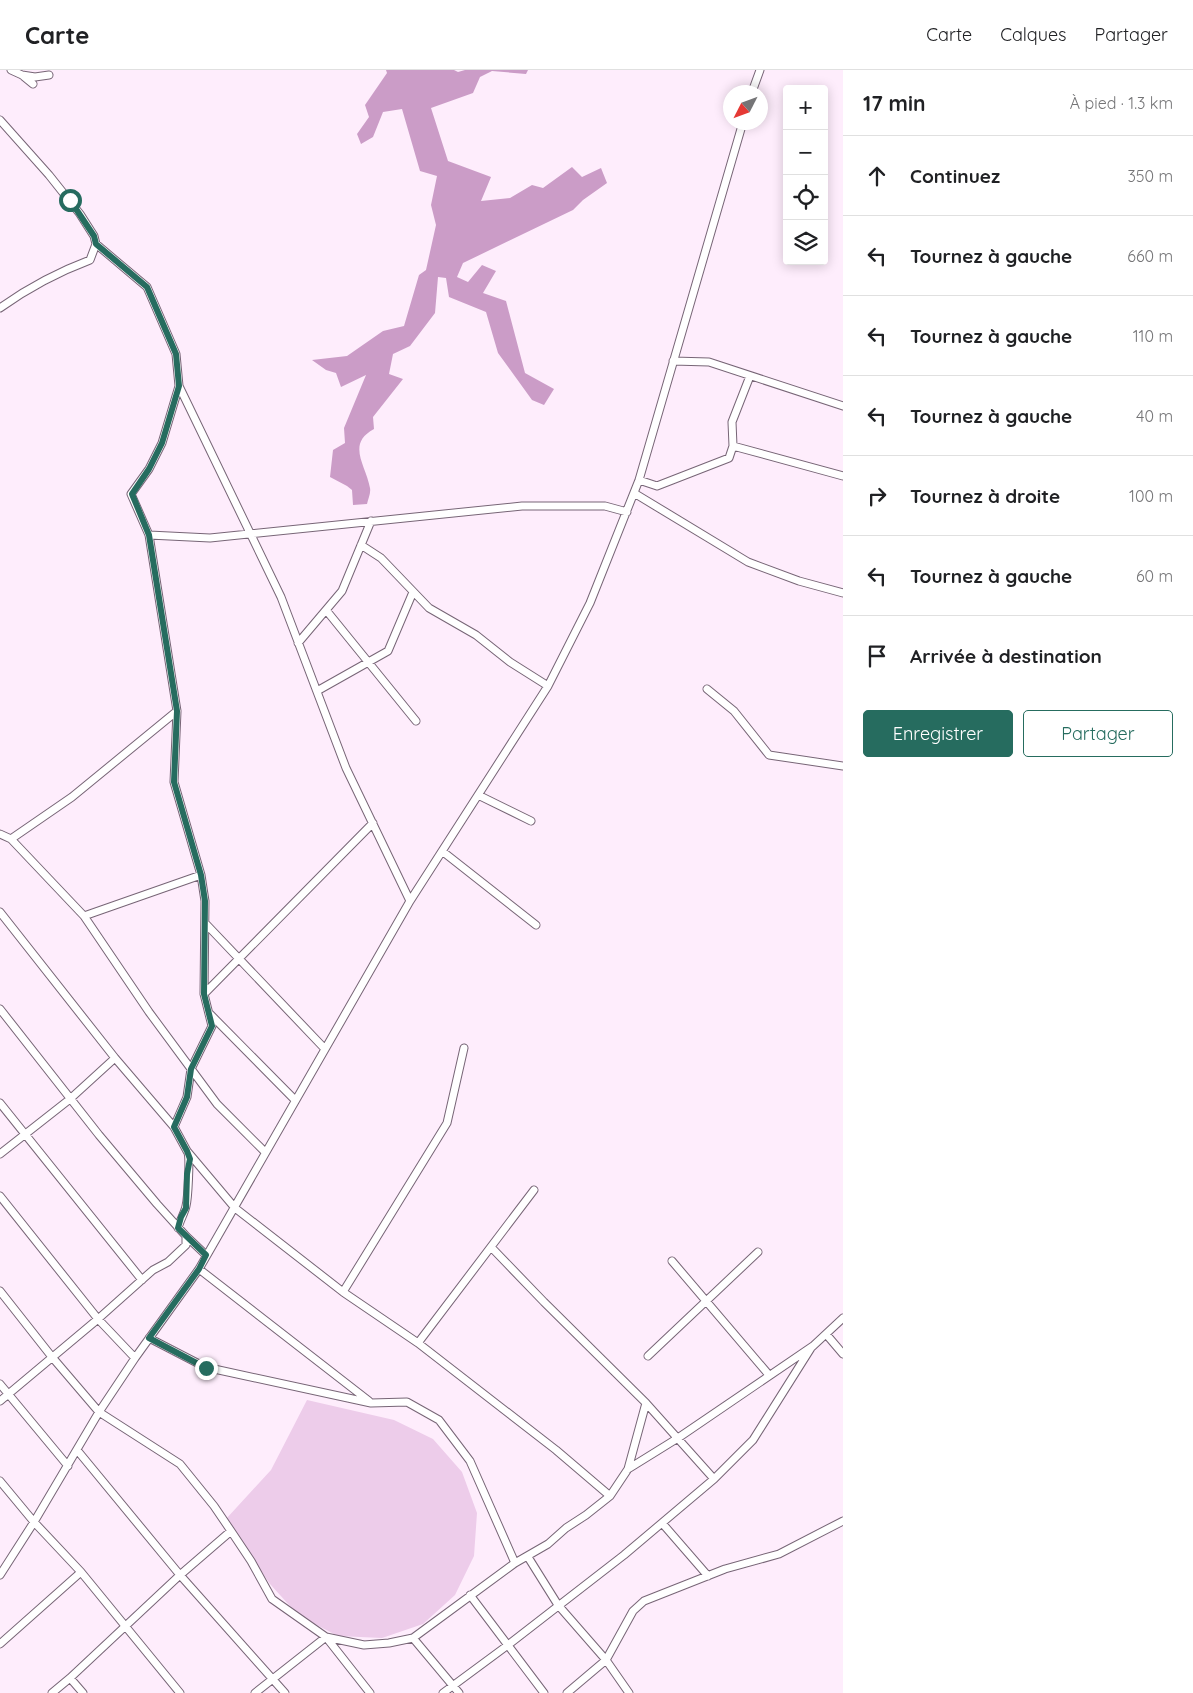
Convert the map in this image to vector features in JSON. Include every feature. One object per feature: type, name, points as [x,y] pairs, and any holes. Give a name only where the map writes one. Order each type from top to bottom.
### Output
[{"type":"street","points":[[11,70],[22,75],[33,84]]},
{"type":"street","points":[[755,85],[760,70]]},
{"type":"street","points":[[22,75],[35,77],[49,75]]},
{"type":"street","points":[[0,120],[49,175],[80,214],[94,236],[96,244],[90,260],[44,280],[18,294],[0,308]]},
{"type":"street","points":[[0,1575],[134,1358],[199,1269],[410,901],[548,686],[590,603],[639,480],[741,130]]},
{"type":"street","points":[[96,244],[147,287],[176,354],[179,386],[281,597],[346,768],[410,901]]},
{"type":"street","points":[[673,361],[709,362],[843,406]]},
{"type":"street","points":[[639,480],[657,486],[728,458],[733,446],[732,422],[750,376]]},
{"type":"street","points":[[174,1127],[187,1097],[191,1069],[212,1026],[204,994],[205,901],[201,875],[174,782],[177,711],[149,535],[132,494],[149,469],[162,443],[179,386]]},
{"type":"street","points":[[733,446],[843,476]]},
{"type":"street","points":[[634,493],[748,562],[799,581],[843,593]]},
{"type":"street","points":[[149,535],[210,538],[522,506],[605,506],[627,512]]},
{"type":"street","points":[[298,643],[342,591],[371,521]]},
{"type":"street","points":[[361,545],[380,558],[428,608],[476,634],[510,662],[548,686]]},
{"type":"street","points":[[317,691],[388,651],[414,592]]},
{"type":"street","points":[[326,610],[367,663],[416,721]]},
{"type":"street","points":[[707,689],[734,711],[769,754],[843,766]]},
{"type":"street","points":[[11,838],[72,797],[177,711]]},
{"type":"street","points":[[478,795],[531,821]]},
{"type":"street","points":[[204,994],[373,824]]},
{"type":"street","points":[[0,834],[11,838],[84,916],[149,1012],[217,1104],[265,1152]]},
{"type":"street","points":[[442,851],[536,925]]},
{"type":"street","points":[[84,916],[201,875]]},
{"type":"street","points":[[0,912],[115,1058],[174,1127],[190,1159],[187,1174],[186,1208],[178,1228]]},
{"type":"street","points":[[205,923],[325,1049]]},
{"type":"street","points":[[0,1009],[70,1099],[178,1228],[206,1255]]},
{"type":"street","points":[[209,1014],[295,1100]]},
{"type":"street","points":[[343,1292],[446,1123],[464,1048]]},
{"type":"street","points":[[0,1154],[70,1099],[115,1058]]},
{"type":"street","points":[[0,1103],[142,1280]]},
{"type":"street","points":[[187,1151],[235,1208],[343,1292],[418,1343],[556,1450],[610,1496]]},
{"type":"street","points":[[418,1343],[534,1190]]},
{"type":"street","points":[[0,1196],[98,1319],[134,1358]]},
{"type":"street","points":[[0,1401],[153,1270],[168,1262],[186,1245],[186,1236]]},
{"type":"street","points":[[491,1247],[646,1403],[714,1480]]},
{"type":"street","points":[[648,1356],[758,1252]]},
{"type":"street","points":[[672,1261],[769,1375]]},
{"type":"street","points":[[199,1269],[371,1403]]},
{"type":"street","points":[[0,1291],[52,1357],[99,1412],[180,1464],[214,1506],[272,1599],[326,1637],[370,1693]]},
{"type":"street","points":[[628,1469],[678,1438],[813,1346],[843,1318]]},
{"type":"street","points":[[826,1334],[843,1354]]},
{"type":"street","points":[[149,1338],[206,1368],[371,1403],[407,1402],[439,1420],[470,1461],[515,1563]]},
{"type":"street","points":[[442,1693],[508,1645],[624,1555],[714,1480],[754,1440],[813,1346]]},
{"type":"street","points":[[0,1384],[68,1466]]},
{"type":"street","points":[[326,1637],[364,1645],[412,1638],[515,1563],[548,1544],[566,1528],[610,1496],[628,1469],[646,1403]]},
{"type":"street","points":[[77,1450],[180,1575],[285,1693]]},
{"type":"street","points":[[0,1481],[34,1522],[81,1572],[180,1693]]},
{"type":"street","points":[[567,1693],[606,1660],[633,1611],[644,1601],[725,1569],[779,1554],[843,1521]]},
{"type":"street","points":[[662,1523],[708,1576]]},
{"type":"street","points":[[52,1693],[180,1575],[231,1531]]},
{"type":"street","points":[[528,1556],[558,1605],[606,1660],[629,1693]]},
{"type":"street","points":[[0,1644],[81,1572]]},
{"type":"street","points":[[470,1596],[544,1693]]},
{"type":"street","points":[[255,1693],[326,1637]]},
{"type":"street","points":[[412,1638],[459,1693]]},
{"type":"street","points":[[70,1678],[83,1693]]},
{"type":"shaded area","points":[[386,70],[454,70],[458,72],[465,70],[528,70],[526,74],[492,71],[480,77],[473,93],[431,108],[448,161],[491,177],[481,201],[510,198],[532,185],[543,188],[572,167],[582,177],[601,168],[607,183],[583,200],[573,210],[463,263],[457,277],[468,282],[482,265],[496,271],[483,293],[506,301],[525,373],[554,389],[544,405],[532,400],[498,353],[486,312],[449,297],[446,278],[438,277],[435,313],[410,346],[393,354],[389,374],[403,379],[373,417],[374,429],[361,441],[359,448],[360,456],[368,479],[370,492],[367,504],[353,505],[352,490],[330,477],[333,450],[345,443],[344,428],[366,375],[341,387],[336,373],[326,370],[312,360],[347,356],[383,331],[404,326],[419,275],[426,270],[436,225],[431,205],[437,176],[420,171],[402,109],[383,112],[373,137],[361,144],[357,134],[369,117],[365,105],[387,73]]},
{"type":"shaded area","points":[[307,1400],[394,1420],[433,1439],[462,1472],[477,1513],[474,1556],[455,1595],[423,1624],[382,1638],[338,1636],[299,1616],[270,1584],[226,1519],[271,1470]]},
{"type":"route","points":[[70,200],[94,236],[96,244],[147,287],[176,354],[179,386],[162,443],[149,469],[132,494],[149,535],[177,711],[174,782],[201,875],[205,901],[204,994],[212,1026],[191,1069],[187,1097],[174,1127],[190,1159],[187,1174],[186,1208],[178,1228],[206,1255],[199,1269],[149,1338],[206,1368]]}]
